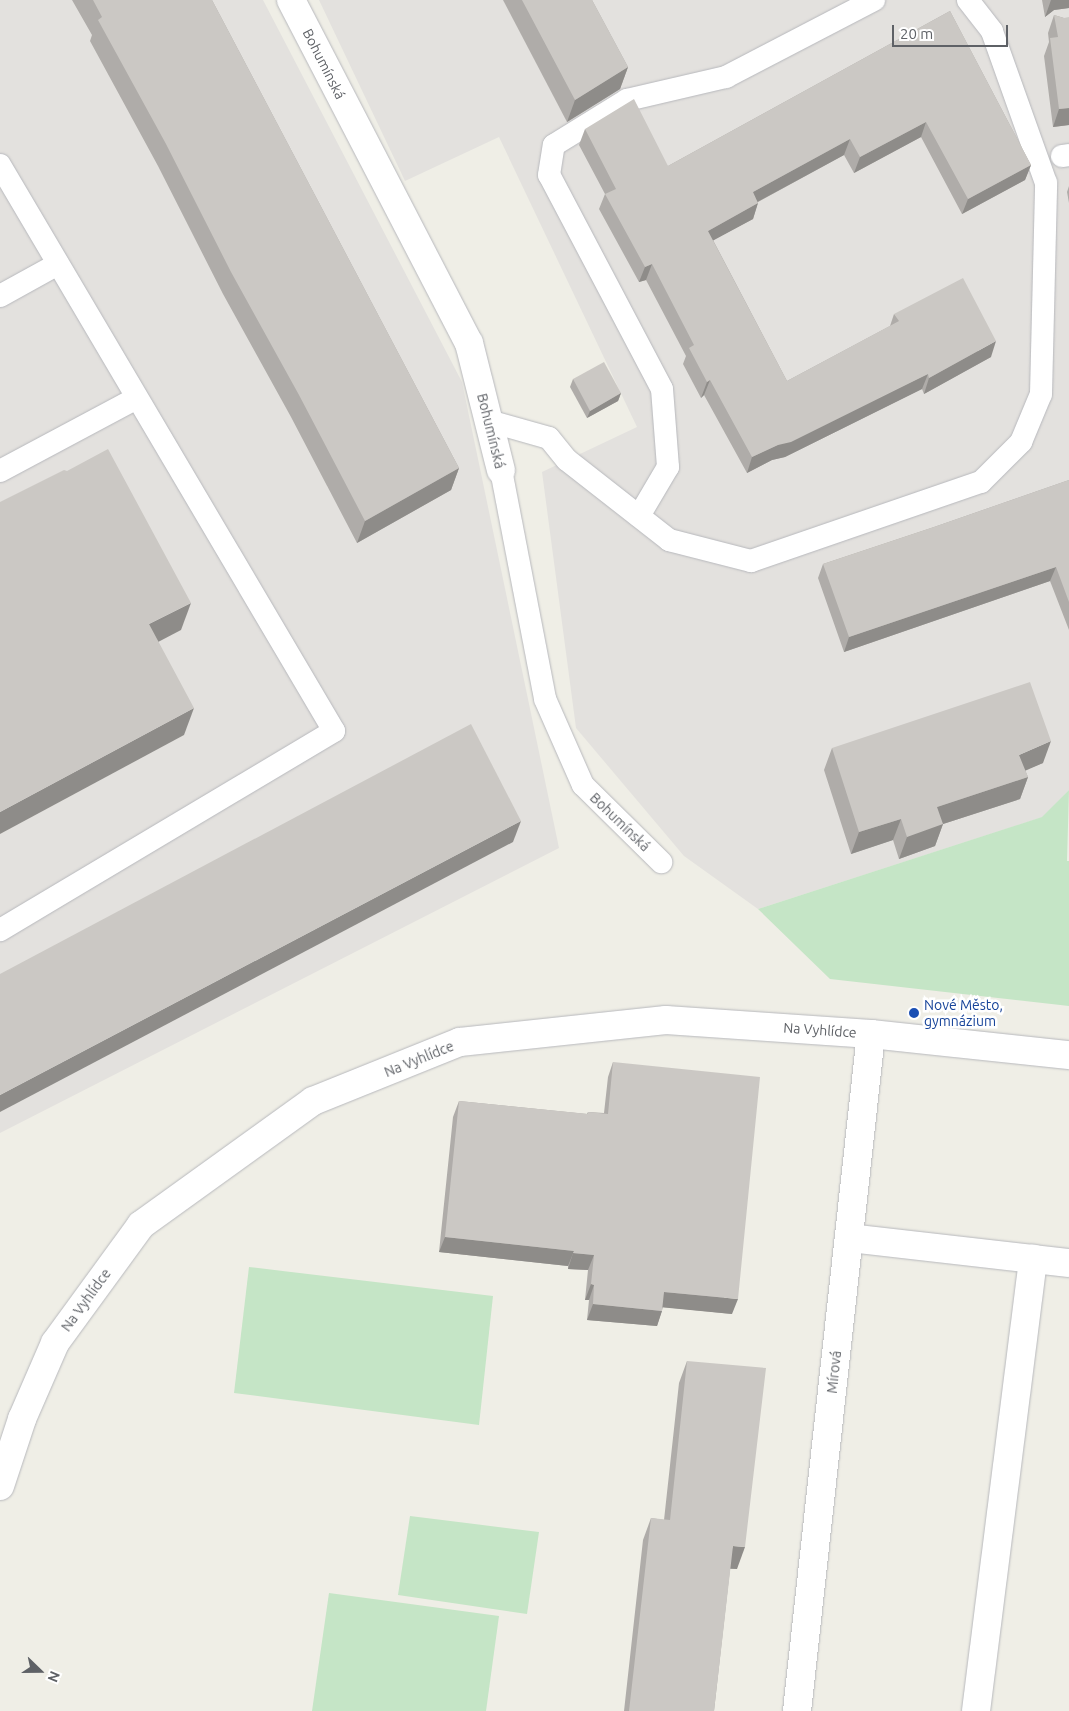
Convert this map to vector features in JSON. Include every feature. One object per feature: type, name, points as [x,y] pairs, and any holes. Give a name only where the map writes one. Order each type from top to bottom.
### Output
[{"type":"street","name":"Bohumínská","points":[[291,0],[469,343],[501,470]]},
{"type":"street","name":"Na Vyhlídce","points":[[0,1486],[22,1419],[55,1343],[141,1224],[313,1101],[460,1042],[666,1020],[871,1034],[1069,1055]]},
{"type":"street","name":"Mírová","points":[[797,1711],[871,1034]]},
{"type":"street","points":[[849,1238],[1069,1263]]},
{"type":"street","points":[[976,1711],[1033,1259]]},
{"type":"lane","points":[[639,516],[668,467],[662,389],[549,175],[554,145],[628,100],[726,77],[874,0]]},
{"type":"lane","points":[[489,421],[549,438],[568,460],[669,540],[751,561],[981,482],[1021,442],[1041,394],[1046,183],[992,31],[968,0]]},
{"type":"lane","points":[[0,165],[334,731],[0,930]]},
{"type":"lane","points":[[0,296],[58,264]]},
{"type":"lane","points":[[0,471],[137,398]]},
{"type":"lane","name":"Bohumínská","points":[[501,470],[545,699],[583,786],[661,862]]},
{"type":"shaded area","points":[[0,0],[263,0],[462,382],[559,848],[0,1133]]},
{"type":"shaded area","points":[[319,0],[1069,0],[1069,790],[1043,817],[758,909],[684,856],[576,728],[542,472],[637,427],[499,137],[405,181]]},
{"type":"green space","points":[[1069,790],[1067,861],[1069,861],[1069,1006],[830,979],[758,909],[1042,817]]},
{"type":"green space","points":[[249,1267],[493,1296],[479,1425],[234,1393]]},
{"type":"green space","points":[[410,1516],[539,1532],[527,1614],[398,1595]]},
{"type":"green space","points":[[329,1593],[499,1616],[486,1711],[312,1711]]},
{"type":"building","points":[[93,0],[212,0],[459,468],[365,521],[299,395],[231,272],[166,144],[98,20],[102,17]]},
{"type":"building","points":[[522,0],[592,0],[628,67],[575,100]]},
{"type":"building","points":[[950,11],[1031,165],[968,199],[926,122],[860,157],[850,139],[753,192],[758,203],[708,231],[787,381],[899,321],[894,314],[963,278],[996,341],[929,378],[928,374],[791,442],[778,445],[752,457],[710,380],[707,382],[689,348],[694,345],[652,264],[645,267],[605,194],[616,189],[585,129],[634,99],[668,166]]},
{"type":"building","points":[[1054,15],[1064,18],[1069,17],[1069,108],[1059,109],[1050,38],[1058,37]]},
{"type":"building","points":[[604,362],[621,393],[590,411],[573,379]]},
{"type":"building","points":[[108,449],[191,603],[149,624],[194,708],[0,812],[0,502],[64,470],[67,471]]},
{"type":"building","points":[[1069,480],[1069,602],[1056,567],[849,637],[823,564]]},
{"type":"building","points":[[1030,682],[1051,741],[1019,755],[1028,777],[937,807],[943,824],[907,837],[901,819],[859,832],[832,748]]},
{"type":"building","points":[[471,724],[521,821],[0,1095],[0,974]]},
{"type":"building","points":[[613,1062],[760,1077],[738,1299],[664,1292],[662,1311],[593,1304],[594,1285],[591,1284],[594,1255],[573,1253],[574,1251],[445,1237],[459,1101],[588,1114],[588,1112],[608,1114]]},
{"type":"building","points":[[687,1361],[766,1368],[745,1547],[733,1546],[714,1711],[629,1711],[651,1518],[670,1520]]},
{"type":"place","name":"Nové Město, gymnázium","points":[[914,1013]]}]
